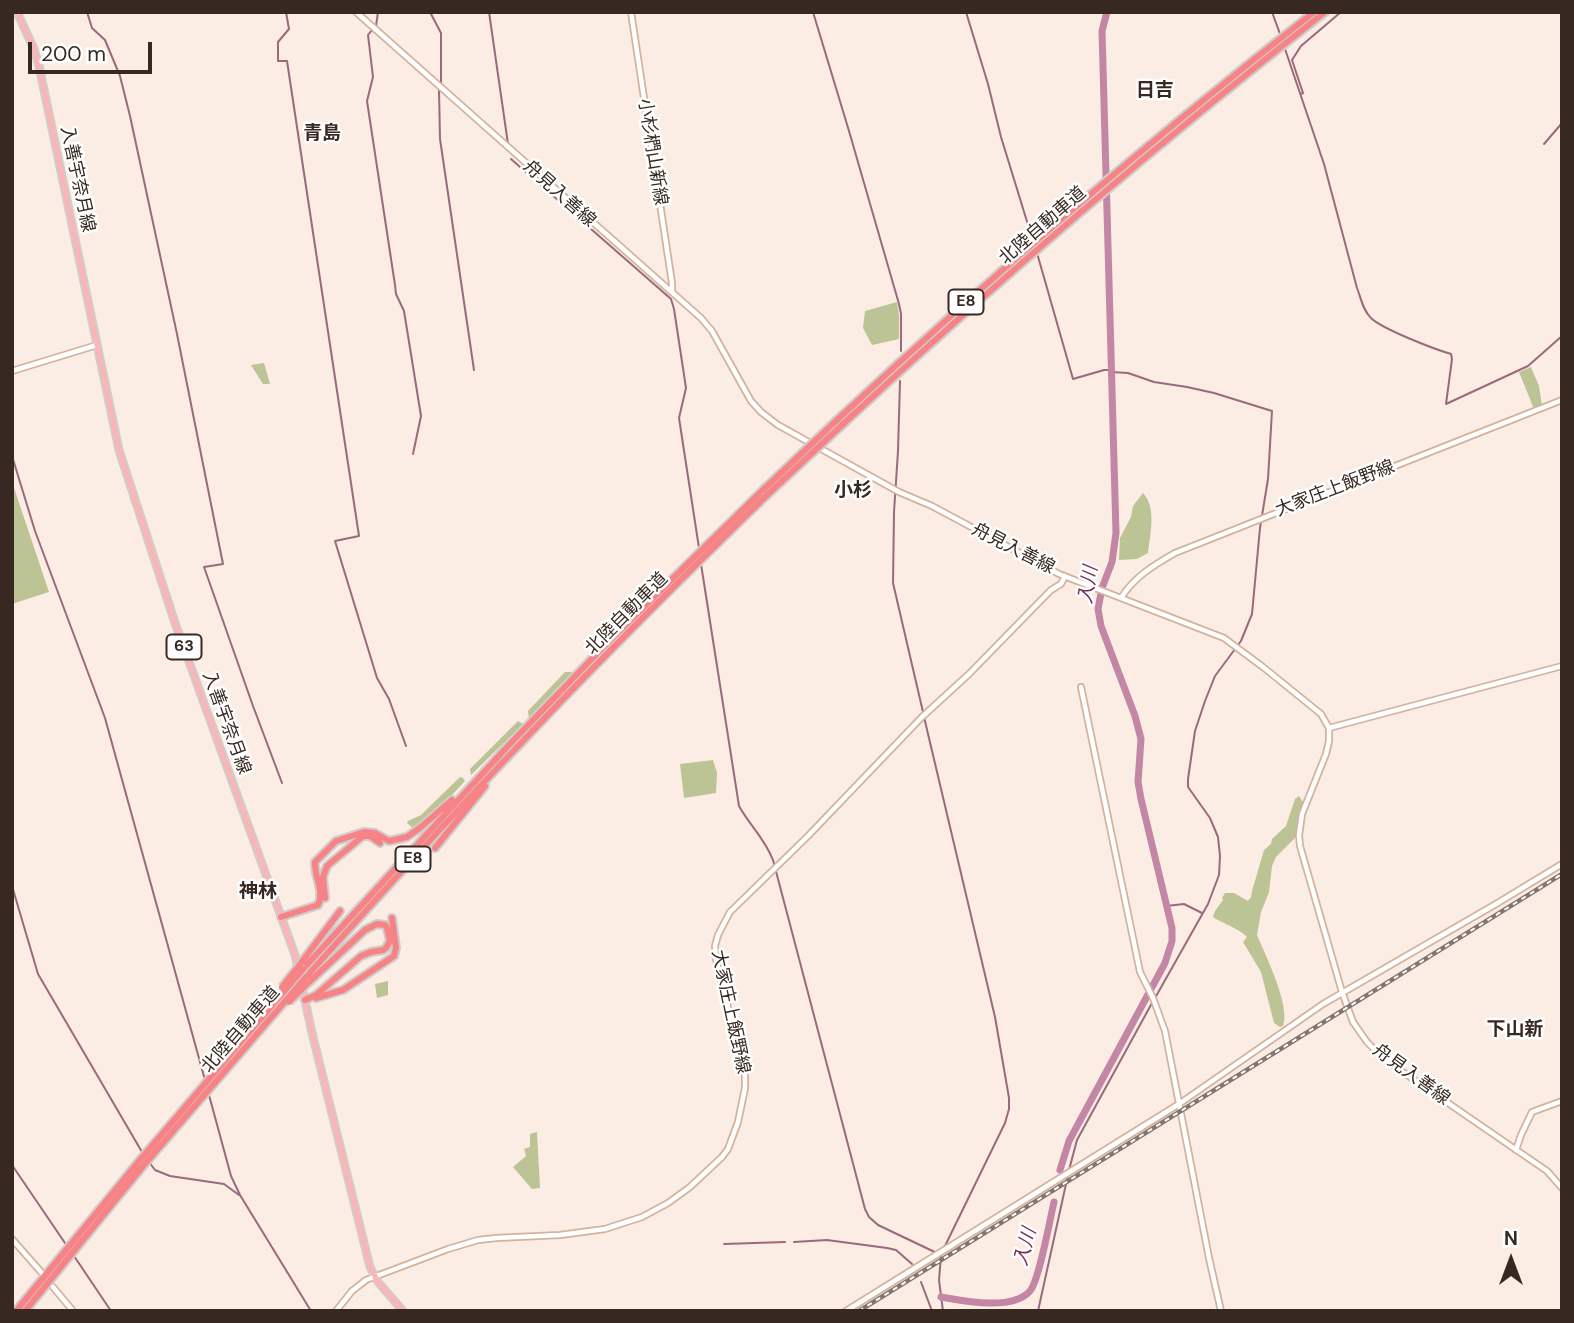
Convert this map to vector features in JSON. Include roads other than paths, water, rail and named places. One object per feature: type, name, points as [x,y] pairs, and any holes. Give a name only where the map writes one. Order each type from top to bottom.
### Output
[{"type":"highway","name":"北陸自動車道","points":[[1286,39],[1314,12]]},
{"type":"highway","name":"北陸自動車道","points":[[840,422],[1099,196],[1113,180],[1278,45],[1325,12]]},
{"type":"highway","name":"北陸自動車道","points":[[25,1311],[141,1163],[436,833],[693,557],[964,304],[1098,187],[1113,180]]},
{"type":"highway","name":"北陸自動車道","points":[[610,645],[713,548],[764,493]]},
{"type":"highway","name":"北陸自動車道","points":[[16,1311],[302,966],[508,746],[579,678]]},
{"type":"highway","points":[[435,848],[522,742]]},
{"type":"highway","points":[[281,917],[318,905],[321,893],[315,862],[333,843],[368,832],[389,841],[411,835],[508,746]]},
{"type":"highway","points":[[281,917],[314,910],[321,905],[325,898],[323,877],[327,866],[360,838],[373,838],[377,846]]},
{"type":"highway","points":[[302,966],[340,911]]},
{"type":"highway","points":[[305,1000],[342,990],[390,960],[395,952],[395,917]]},
{"type":"highway","points":[[305,1000],[316,995],[361,956],[386,947],[390,941],[385,925],[377,924],[365,930],[307,980]]},
{"type":"main road","name":"入善宇奈月線","points":[[17,12],[39,66],[119,450],[159,575],[295,955],[367,1255],[374,1276],[403,1311]]},
{"type":"main road","name":"舟見入善線","points":[[356,12],[706,324],[751,401],[769,419],[899,492],[932,506],[1065,576],[1210,632],[1233,644],[1321,714],[1329,728],[1329,741],[1302,814],[1300,846],[1342,992],[1356,1028],[1384,1059],[1547,1171],[1562,1188]]},
{"type":"main road","name":"小杉椚山新線","points":[[631,12],[660,200],[671,292]]},
{"type":"main road","points":[[12,371],[97,345]]},
{"type":"main road","name":"大家庄上飯野線","points":[[1121,598],[1139,576],[1167,558],[1562,400]]},
{"type":"main road","name":"大家庄上飯野線","points":[[335,1311],[359,1284],[448,1249],[496,1238],[560,1235],[604,1229],[642,1217],[690,1187],[722,1157],[738,1122],[745,1076],[717,965],[716,940],[719,929],[730,912],[775,866],[924,715],[1051,590],[1061,584],[1065,576]]},
{"type":"main road","points":[[1329,728],[1562,666]]},
{"type":"main road","points":[[1081,687],[1140,972],[1165,1031],[1221,1311]]},
{"type":"main road","points":[[846,1311],[1179,1104],[1342,992],[1477,916],[1562,864]]},
{"type":"main road","points":[[1516,1150],[1532,1112],[1562,1101]]},
{"type":"main road","points":[[12,1239],[41,1272]]},
{"type":"main road","points":[[53,1287],[73,1311]]},
{"type":"waterway","points":[[87,12],[92,28],[105,40],[120,76],[177,334],[223,564],[204,567],[282,783]]},
{"type":"waterway","points":[[286,12],[289,29],[278,42],[278,61],[287,61],[359,536],[335,541],[377,678],[389,699],[406,746]]},
{"type":"waterway","points":[[376,26],[378,12]]},
{"type":"waterway","points":[[430,12],[441,33],[441,85]]},
{"type":"waterway","points":[[489,12],[508,144]]},
{"type":"waterway","points":[[813,12],[899,304],[901,351]]},
{"type":"waterway","points":[[966,12],[1033,241]]},
{"type":"waterway","name":"入川","points":[[1060,1170],[1069,1141],[1165,963],[1172,941],[1172,928],[1138,782],[1141,739],[1101,626],[1098,609],[1102,588],[1112,562],[1116,533],[1102,31],[1107,12]]},
{"type":"waterway","points":[[1272,12],[1280,34]]},
{"type":"waterway","points":[[1301,94],[1303,93],[1292,60],[1301,46],[1341,12]]},
{"type":"waterway","points":[[372,30],[368,35],[373,77],[367,101],[396,294],[404,311],[421,416],[413,454]]},
{"type":"waterway","points":[[1284,46],[1324,164],[1364,308],[1371,318],[1386,328],[1451,354],[1446,404],[1528,366],[1562,336]]},
{"type":"waterway","points":[[439,90],[440,139],[474,370]]},
{"type":"waterway","points":[[1544,144],[1562,123]]},
{"type":"waterway","points":[[511,159],[671,299],[686,388],[679,418],[699,548]]},
{"type":"waterway","points":[[1037,253],[1073,379],[1111,370]]},
{"type":"waterway","points":[[1111,372],[1128,373],[1154,382],[1214,393],[1272,411],[1268,479],[1260,528],[1252,614],[1241,641],[1215,676],[1205,701],[1195,731],[1188,779],[1188,787],[1210,818],[1218,837],[1219,875],[1208,904],[1155,998]]},
{"type":"waterway","points":[[900,381],[893,583],[923,712]]},
{"type":"waterway","points":[[12,456],[35,531],[105,718],[205,1080]]},
{"type":"waterway","points":[[701,564],[739,806],[773,860],[865,1209],[878,1225],[941,1255]]},
{"type":"waterway","points":[[924,717],[995,1017],[1009,1098],[1005,1123],[944,1248]]},
{"type":"waterway","points":[[12,886],[38,974],[142,1152]]},
{"type":"waterway","points":[[1166,906],[1184,904],[1202,913]]},
{"type":"waterway","points":[[1069,1170],[1077,1140],[1152,1003]]},
{"type":"waterway","points":[[209,1095],[231,1176],[311,1311]]},
{"type":"waterway","points":[[149,1162],[155,1170],[170,1176],[224,1184],[239,1195]]},
{"type":"waterway","points":[[12,1165],[67,1246]]},
{"type":"waterway","points":[[1038,1311],[1068,1175]]},
{"type":"waterway","name":"入川","points":[[941,1297],[1000,1303],[1012,1301],[1030,1291],[1040,1263],[1054,1202]]},
{"type":"waterway","points":[[794,1242],[827,1240],[887,1248],[896,1250],[912,1264]]},
{"type":"waterway","points":[[724,1244],[785,1242]]},
{"type":"waterway","points":[[74,1256],[111,1311]]},
{"type":"waterway","points":[[941,1256],[939,1280],[943,1311]]},
{"type":"waterway","points":[[921,1282],[932,1311]]},
{"type":"railway","points":[[859,1311],[1562,874]]},
{"type":"district","name":"日吉","points":[[1155,91]]},
{"type":"district","name":"青島","points":[[322,134]]},
{"type":"district","name":"小杉","points":[[853,491]]},
{"type":"district","name":"神林","points":[[258,892]]},
{"type":"district","name":"下山新","points":[[1515,1030]]}]
